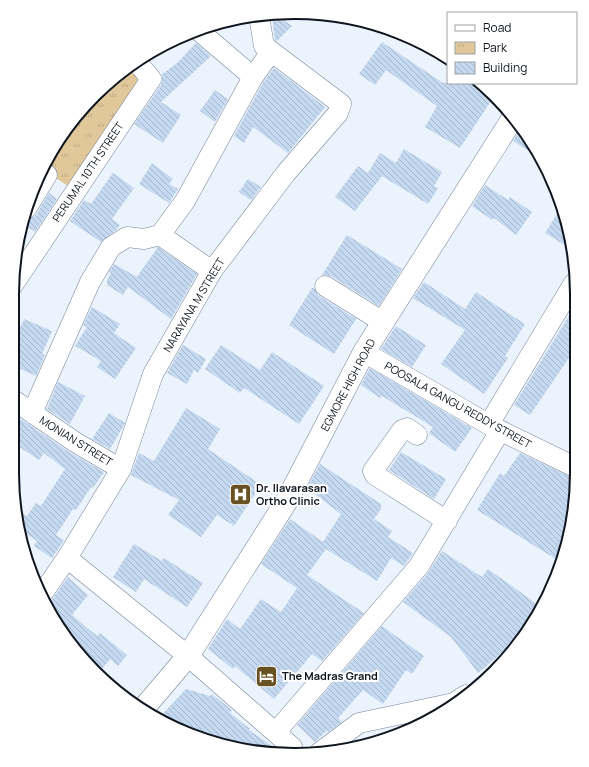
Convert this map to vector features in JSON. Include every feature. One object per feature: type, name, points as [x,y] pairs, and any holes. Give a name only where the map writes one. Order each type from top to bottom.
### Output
[{"type":"main road","name":"EGMORE HIGH ROAD","points":[[146,705],[188,656],[286,502],[364,352],[510,123]]},
{"type":"street","name":"NARAYANA M STREET","points":[[45,590],[67,558],[120,469],[153,374],[212,271],[286,173],[338,113],[341,104],[264,46],[260,21]]},
{"type":"street","points":[[204,35],[253,77]]},
{"type":"street","points":[[32,413],[90,282],[111,247],[127,237],[144,239],[160,236],[185,201],[253,77],[271,52]]},
{"type":"street","name":"PERUMAL 10TH STREET","points":[[20,274],[151,78],[140,66]]},
{"type":"street","points":[[46,175],[75,193]]},
{"type":"street","points":[[160,236],[212,271]]},
{"type":"street","points":[[325,286],[383,322]]},
{"type":"street","points":[[276,732],[419,566],[447,521],[495,428],[570,291]]},
{"type":"street","name":"POOSALA GANGU REDDY STREET","points":[[364,352],[495,428],[570,465]]},
{"type":"street","name":"MONIAN STREET","points":[[19,404],[120,469]]},
{"type":"street","points":[[416,435],[407,428],[402,430],[373,471],[375,475],[447,521]]},
{"type":"street","points":[[67,558],[188,656],[276,732],[292,748]]},
{"type":"street","points":[[328,746],[359,723],[442,706]]},
{"type":"green space","points":[[133,71],[148,83],[74,190],[47,172],[65,141],[87,113],[113,87]]},
{"type":"building","points":[[273,20],[283,20],[292,26],[277,41],[275,40]]},
{"type":"building","points":[[382,42],[443,83],[472,84],[491,102],[460,148],[425,127],[437,106],[386,70],[375,85],[359,74]]},
{"type":"building","points":[[196,43],[211,56],[161,102],[181,115],[163,143],[134,124],[161,85],[161,75],[177,63]]},
{"type":"building","points":[[274,68],[325,107],[288,153],[253,127],[244,143],[234,136],[263,83]]},
{"type":"building","points":[[215,90],[228,99],[215,122],[200,111]]},
{"type":"building","points":[[518,133],[530,151],[513,141]]},
{"type":"building","points":[[404,149],[442,172],[434,186],[438,188],[428,204],[382,176],[355,211],[335,197],[358,166],[368,173],[380,153],[396,163]]},
{"type":"building","points":[[152,163],[173,179],[169,184],[178,189],[169,203],[139,184]]},
{"type":"building","points":[[113,173],[134,188],[112,219],[120,225],[101,242],[70,221],[84,200],[91,204]]},
{"type":"building","points":[[248,179],[261,187],[251,200],[239,192]]},
{"type":"building","points":[[485,185],[508,200],[510,197],[532,212],[516,235],[494,218],[492,220],[472,206]]},
{"type":"building","points":[[49,193],[57,199],[35,232],[27,227],[29,219],[36,215]]},
{"type":"building","points":[[558,213],[566,246],[545,233]]},
{"type":"building","points":[[347,235],[402,269],[379,306],[331,276],[322,275]]},
{"type":"building","points":[[158,247],[197,274],[171,319],[128,287],[123,295],[107,285],[107,280],[111,273],[109,272],[114,264],[137,277]]},
{"type":"building","points":[[424,282],[465,309],[476,292],[525,324],[505,356],[508,358],[484,394],[441,364],[465,330],[413,298]]},
{"type":"building","points":[[312,288],[314,288],[319,296],[356,319],[334,354],[289,325]]},
{"type":"building","points":[[92,307],[120,324],[114,333],[136,348],[115,379],[97,367],[101,361],[75,346],[87,327],[83,325]]},
{"type":"building","points":[[570,314],[570,356],[530,415],[514,405]]},
{"type":"building","points":[[24,319],[52,331],[42,354],[45,355],[36,376],[19,368],[19,330]]},
{"type":"building","points":[[396,326],[426,345],[412,367],[381,349]]},
{"type":"building","points":[[183,345],[206,359],[198,373],[194,370],[187,384],[167,373]]},
{"type":"building","points":[[221,345],[260,370],[272,352],[324,386],[299,424],[244,388],[240,393],[205,369]]},
{"type":"building","points":[[370,368],[472,428],[455,452],[429,433],[433,427],[382,396],[380,398],[361,385]]},
{"type":"building","points":[[58,382],[85,396],[70,424],[47,409]]},
{"type":"building","points":[[186,408],[220,429],[208,449],[261,485],[234,526],[217,515],[201,537],[168,515],[179,500],[131,475],[139,453],[154,461]]},
{"type":"building","points":[[109,413],[125,423],[110,449],[92,439]]},
{"type":"building","points":[[19,418],[69,452],[104,472],[93,488],[91,487],[76,510],[73,509],[56,535],[64,540],[52,558],[34,546],[37,541],[26,534],[22,513],[27,516],[36,503],[41,506],[65,469],[44,453],[39,460],[19,447]]},
{"type":"building","points":[[401,452],[446,479],[434,499],[389,470]]},
{"type":"building","points":[[520,453],[570,477],[568,508],[565,526],[556,559],[477,510],[500,473],[504,476]]},
{"type":"building","points":[[320,464],[381,504],[381,509],[374,519],[392,531],[388,537],[413,553],[404,566],[391,558],[377,581],[326,549],[307,575],[364,613],[322,661],[312,654],[274,699],[235,666],[233,669],[208,649],[227,619],[240,629],[261,599],[281,612],[297,588],[261,564],[290,519],[323,542],[341,514],[307,488]]},
{"type":"building","points":[[134,544],[162,561],[164,558],[203,583],[187,607],[144,579],[136,592],[113,577]]},
{"type":"building","points":[[442,551],[482,577],[488,569],[537,604],[524,626],[505,650],[478,673],[451,637],[403,602],[428,573]]},
{"type":"building","points":[[68,577],[88,595],[72,615],[97,636],[100,633],[127,655],[118,666],[110,659],[102,669],[87,654],[65,626],[51,601]]},
{"type":"building","points":[[382,626],[424,656],[412,674],[406,670],[383,704],[363,690],[338,718],[342,722],[328,732],[327,730],[315,742],[297,725]]},
{"type":"building","points":[[186,689],[210,696],[212,694],[232,710],[230,713],[250,729],[249,730],[273,747],[259,746],[223,739],[189,727],[163,714]]},
{"type":"place","name":"Dr. Ilavarasan Ortho Clinic","points":[[241,494]]},
{"type":"place","name":"The Madras Grand","points":[[267,676]]}]
